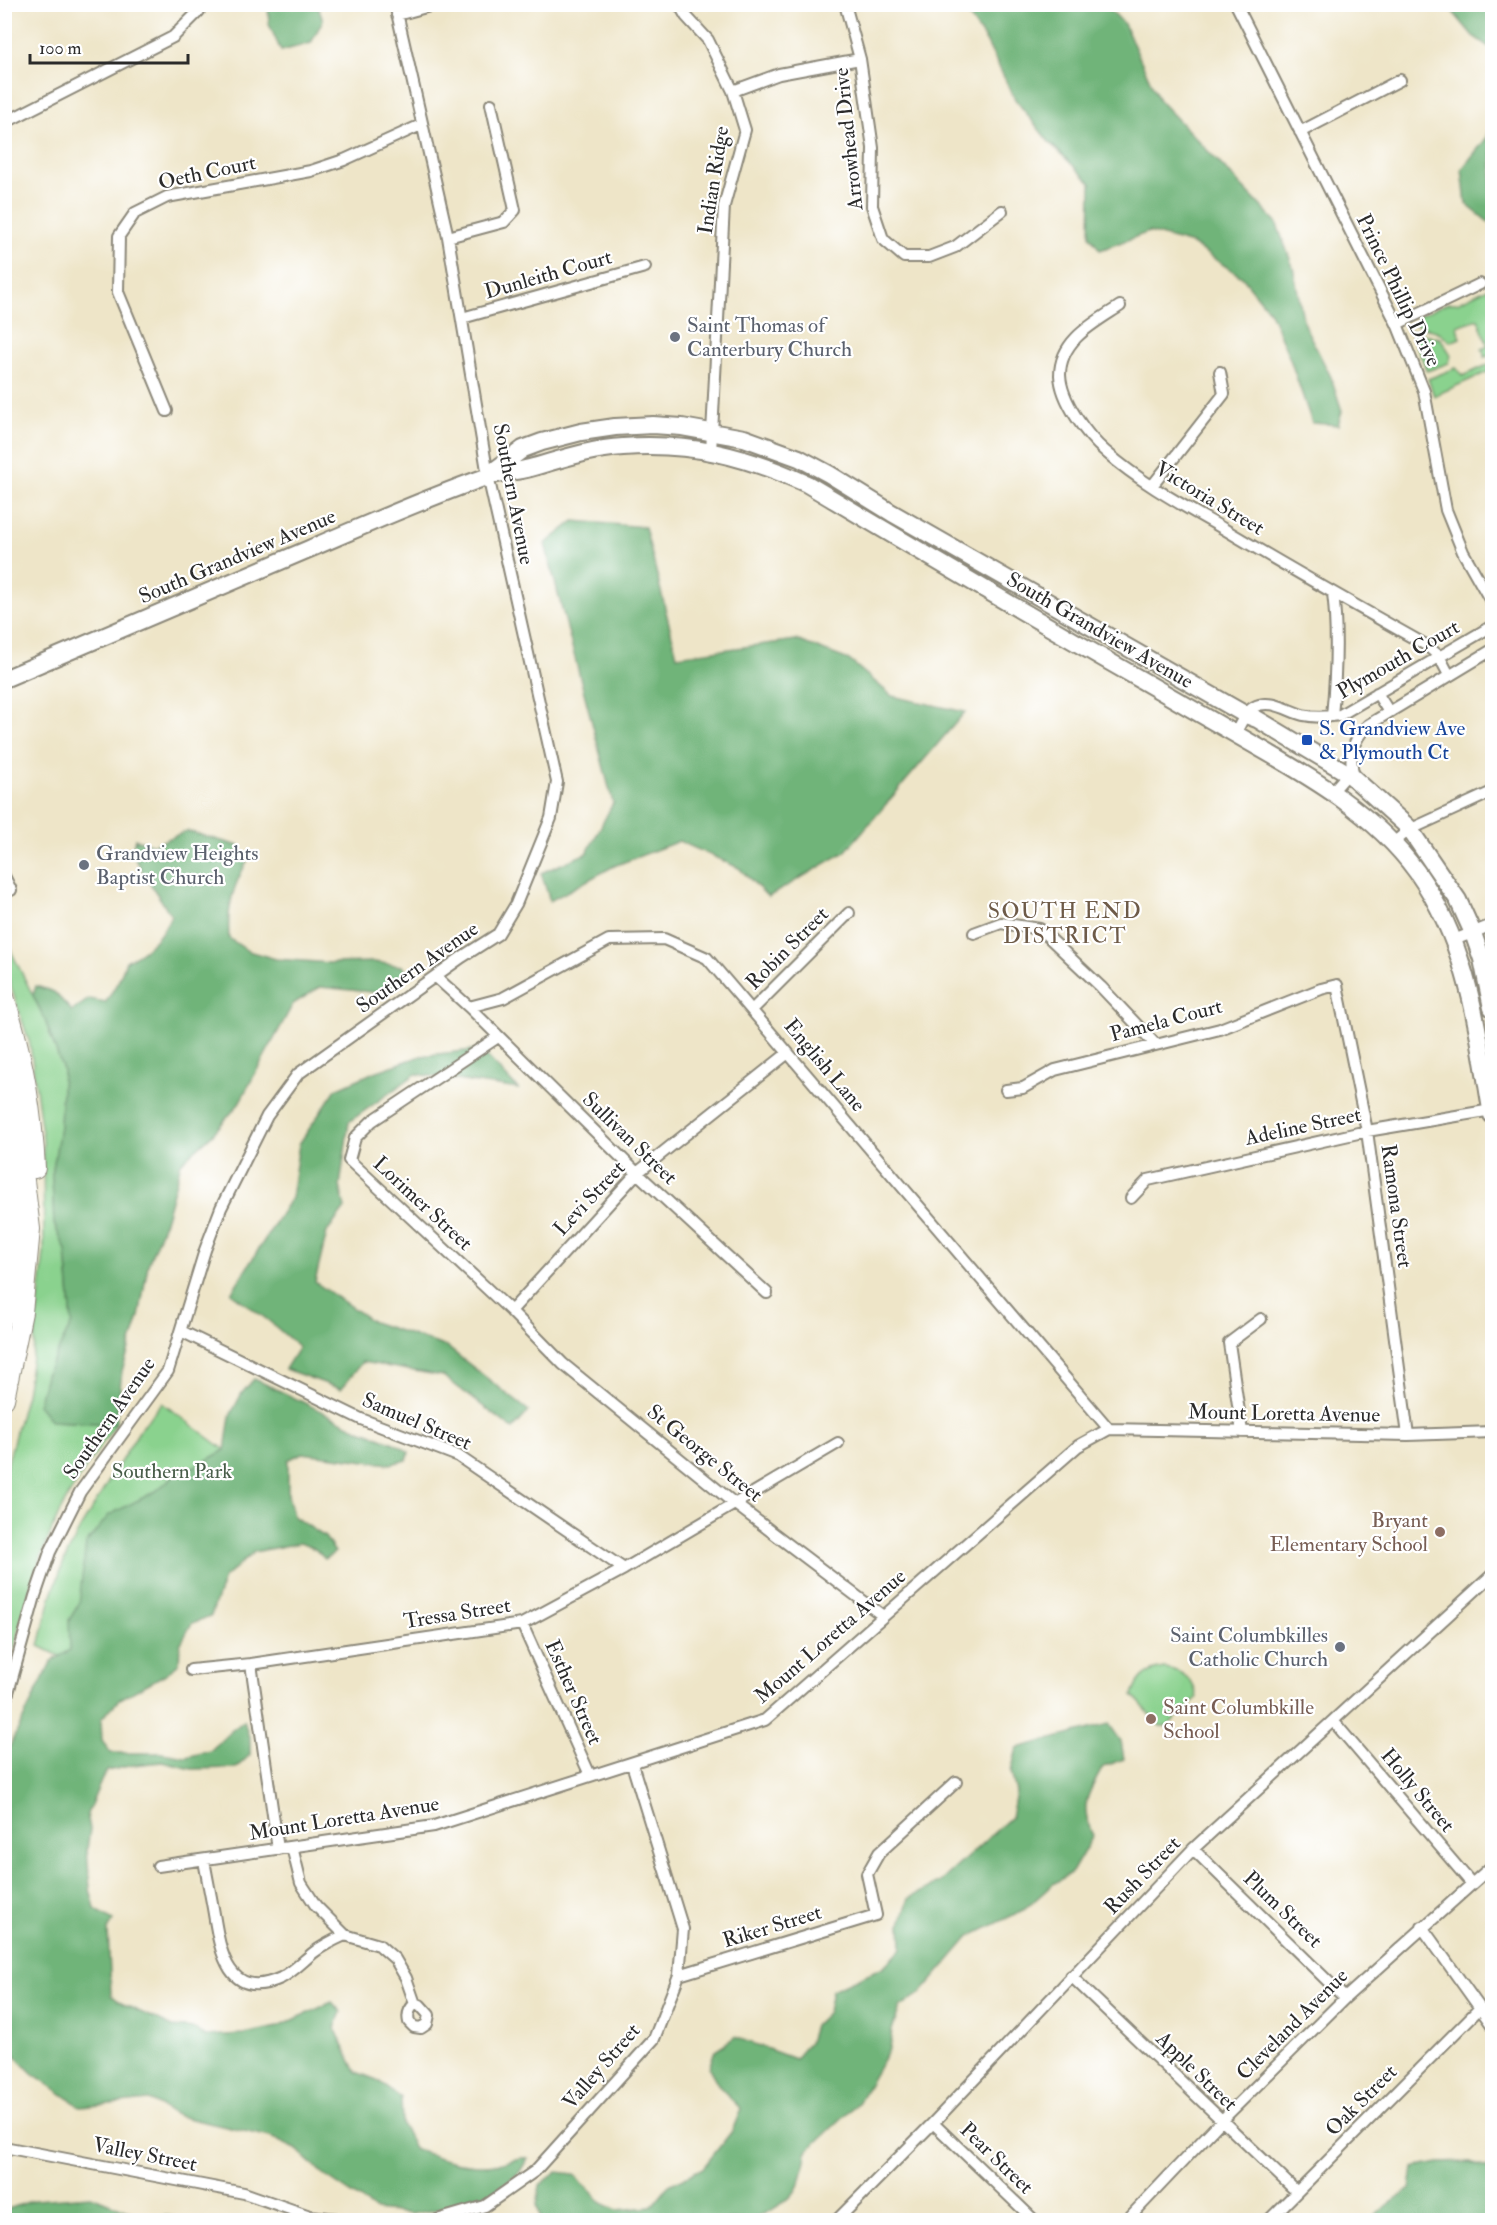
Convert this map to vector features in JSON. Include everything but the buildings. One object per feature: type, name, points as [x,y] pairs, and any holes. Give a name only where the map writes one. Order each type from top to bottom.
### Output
[{"type":"highway","points":[[4,997],[25,1071],[33,1123],[35,1221],[30,1229]]},
{"type":"highway","points":[[4,1065],[17,1124],[30,1229],[22,1312],[4,1399]]},
{"type":"highway","points":[[4,1136],[12,1214],[4,1314]]},
{"type":"highway","points":[[4,1191],[12,1214]]},
{"type":"main road","name":"South Grandview Avenue","points":[[488,476],[523,449],[542,442],[581,432],[653,425],[713,431],[744,438],[799,458],[895,515],[1249,712],[1353,776],[1409,830],[1453,892],[1473,933],[1482,959],[1492,1008]]},
{"type":"main road","name":"South Grandview Avenue","points":[[4,679],[488,476],[528,468],[577,453],[622,447],[659,446],[711,452],[751,461],[807,484],[1301,771],[1358,812],[1401,852],[1428,889],[1454,940],[1488,1060],[1492,1112]]},
{"type":"main road","points":[[886,531],[895,515]]},
{"type":"street","points":[[4,123],[173,37],[199,11],[197,4]]},
{"type":"street","points":[[396,10],[437,4]]},
{"type":"street","name":"Indian Ridge","points":[[679,4],[686,16],[708,40],[733,91],[745,130],[724,206],[711,452]]},
{"type":"street","name":"Arrowhead Drive","points":[[845,4],[860,59],[873,148],[872,206],[883,239],[904,257],[929,257],[955,247],[1002,211]]},
{"type":"street","name":"Prince Phillip Drive","points":[[1236,4],[1397,324],[1424,391],[1446,510],[1463,552],[1492,603]]},
{"type":"street","name":"Southern Avenue","points":[[4,1707],[34,1596],[50,1552],[80,1492],[168,1371],[205,1250],[221,1208],[267,1116],[298,1074],[498,933],[516,904],[551,818],[557,782],[488,476],[448,237],[396,10]]},
{"type":"street","points":[[733,91],[779,74],[860,59]]},
{"type":"street","points":[[1300,132],[1400,80]]},
{"type":"street","points":[[448,237],[504,222],[515,210],[491,104]]},
{"type":"street","name":"Oeth Court","points":[[167,411],[118,292],[118,236],[135,213],[167,197],[311,171],[344,160],[421,125]]},
{"type":"street","name":"Dunleith Court","points":[[462,318],[645,267]]},
{"type":"street","points":[[1397,324],[1480,284]]},
{"type":"street","name":"Victoria Street","points":[[1120,306],[1083,330],[1066,350],[1062,363],[1062,387],[1066,400],[1077,418],[1104,451],[1152,486],[1426,645],[1439,656],[1449,675]]},
{"type":"street","points":[[1152,486],[1224,394],[1220,372]]},
{"type":"street","points":[[1332,716],[1335,697],[1336,642],[1333,593]]},
{"type":"street","name":"Plymouth Court","points":[[1249,712],[1254,707],[1276,704],[1304,715],[1323,718],[1340,715],[1492,626]]},
{"type":"street","points":[[1426,645],[1449,647],[1460,644]]},
{"type":"street","name":"Plymouth Court","points":[[1353,776],[1353,746],[1358,734],[1368,725],[1492,650]]},
{"type":"street","points":[[1377,693],[1389,712]]},
{"type":"street","points":[[1235,734],[1249,712]]},
{"type":"street","points":[[1332,792],[1353,776]]},
{"type":"street","points":[[1392,844],[1409,830],[1492,792]]},
{"type":"street","points":[[4,876],[11,890]]},
{"type":"street","name":"Robin Street","points":[[752,1010],[849,913]]},
{"type":"street","points":[[974,933],[1001,922],[1040,929],[1101,987],[1155,1044]]},
{"type":"street","points":[[1454,940],[1492,925]]},
{"type":"street","name":"English Lane","points":[[469,1007],[503,998],[609,940],[664,939],[707,958],[1109,1429]]},
{"type":"street","points":[[436,977],[469,1007]]},
{"type":"street","name":"Pamela Court","points":[[1006,1090],[1023,1088],[1055,1070],[1220,1029],[1321,989],[1337,985]]},
{"type":"street","name":"Ramona Street","points":[[1337,985],[1367,1131],[1408,1435]]},
{"type":"street","name":"Sullivan Street","points":[[469,1007],[637,1173],[767,1293]]},
{"type":"street","name":"Lorimer Street","points":[[498,1037],[372,1121],[355,1138],[349,1160],[511,1311]]},
{"type":"street","name":"Levi Street","points":[[511,1311],[637,1173],[788,1053]]},
{"type":"street","name":"Adeline Street","points":[[1131,1198],[1148,1180],[1367,1131],[1492,1112]]},
{"type":"street","name":"St George Street","points":[[511,1311],[563,1364],[735,1504],[883,1616]]},
{"type":"street","points":[[1242,1432],[1229,1343],[1261,1319]]},
{"type":"street","name":"Samuel Street","points":[[181,1330],[361,1419],[458,1456],[624,1569]]},
{"type":"street","name":"Mount Loretta Avenue","points":[[158,1866],[435,1826],[765,1720],[1078,1446],[1109,1429],[1408,1435],[1492,1432]]},
{"type":"street","name":"Tressa Street","points":[[191,1670],[251,1664],[522,1624],[624,1569],[838,1443]]},
{"type":"street","name":"Rush Street","points":[[837,2220],[933,2123],[1193,1849],[1492,1575]]},
{"type":"street","name":"Esther Street","points":[[522,1624],[590,1775]]},
{"type":"street","points":[[251,1664],[278,1849]]},
{"type":"street","name":"Holly Street","points":[[1334,1722],[1472,1884]]},
{"type":"street","name":"Valley Street","points":[[437,2220],[485,2206],[535,2171],[654,2039],[680,1975],[683,1929],[632,1764]]},
{"type":"street","name":"Riker Street","points":[[680,1975],[876,1915],[867,1874],[879,1853],[956,1782]]},
{"type":"street","points":[[292,1847],[297,1871],[307,1894],[316,1906],[345,1935],[379,1945],[395,1959],[406,1978],[416,2004]]},
{"type":"street","name":"Plum Street","points":[[1193,1849],[1345,1998]]},
{"type":"street","points":[[204,1860],[220,1949],[228,1968],[238,1978],[251,1983],[265,1983],[280,1978],[293,1971],[323,1946],[345,1935]]},
{"type":"street","name":"Cleveland Avenue","points":[[1128,2220],[1221,2121],[1345,1998],[1492,1866]]},
{"type":"street","points":[[1422,1927],[1492,2025]]},
{"type":"street","name":"Apple Street","points":[[1071,1976],[1297,2192]]},
{"type":"street","name":"Oak Street","points":[[1269,2220],[1480,2008]]},
{"type":"street","name":"Pear Street","points":[[933,2123],[1034,2220]]},
{"type":"street","name":"Valley Street","points":[[4,2147],[244,2193],[310,2216],[347,2220]]},
{"type":"green space","points":[[268,5],[317,5],[323,20],[311,43],[281,51],[269,24]]},
{"type":"green space","points":[[961,5],[1106,5],[1124,24],[1159,100],[1276,222],[1293,267],[1304,324],[1331,377],[1342,411],[1338,425],[1312,423],[1290,359],[1270,312],[1242,277],[1192,244],[1149,232],[1100,250],[1090,236],[1091,183],[1049,142],[1015,99],[986,41]]},
{"type":"green space","points":[[1447,5],[1492,5],[1492,49],[1473,36]]},
{"type":"green space","points":[[1492,122],[1492,225],[1466,204],[1462,169],[1485,140]]},
{"type":"green space","points":[[1492,286],[1492,359],[1491,355],[1485,357],[1482,349],[1488,346],[1478,319],[1457,326],[1460,338],[1451,342],[1438,332],[1415,324],[1418,316],[1448,303],[1457,303]]},
{"type":"green space","points":[[1410,330],[1441,339],[1451,355],[1449,363],[1427,371]]},
{"type":"green space","points":[[1492,363],[1492,370],[1434,396],[1428,379],[1456,368],[1463,376]]},
{"type":"green space","points":[[574,521],[645,527],[677,656],[796,640],[849,660],[892,696],[965,712],[845,852],[768,897],[739,868],[679,841],[614,866],[550,901],[541,873],[587,853],[613,803],[545,544]]},
{"type":"green space","points":[[187,831],[239,846],[247,862],[232,898],[229,938],[248,951],[276,959],[331,963],[374,962],[402,966],[409,975],[381,993],[320,987],[293,1004],[238,1105],[212,1135],[181,1163],[166,1218],[148,1265],[139,1317],[122,1371],[116,1424],[51,1421],[38,1405],[46,1375],[72,1323],[66,1250],[54,1224],[52,1175],[60,1127],[63,1070],[45,1020],[33,995],[36,986],[54,992],[72,1011],[89,999],[106,1002],[119,980],[126,961],[141,953],[153,942],[171,915],[132,852],[135,839],[153,845]]},
{"type":"green space","points":[[5,939],[45,1020],[63,1070],[60,1127],[52,1175],[54,1224],[66,1250],[72,1323],[46,1375],[51,1421],[116,1424],[63,1505],[56,1520],[30,1589],[5,1683],[5,1473],[26,1394],[44,1252],[43,1141],[30,1044],[5,969]]},
{"type":"green space","points":[[480,1049],[518,1089],[416,1074],[349,1122],[340,1186],[345,1208],[327,1232],[315,1282],[373,1322],[447,1347],[529,1411],[513,1429],[443,1376],[362,1362],[341,1389],[285,1369],[299,1347],[231,1293],[291,1198],[299,1144],[336,1089],[372,1073],[421,1056]]},
{"type":"green space","points":[[254,1379],[358,1429],[397,1444],[409,1452],[407,1460],[390,1464],[302,1453],[288,1460],[288,1495],[293,1516],[325,1537],[335,1552],[325,1559],[315,1549],[300,1543],[254,1552],[224,1578],[211,1616],[192,1623],[180,1645],[179,1664],[164,1675],[120,1699],[101,1719],[102,1741],[111,1753],[162,1753],[186,1757],[210,1751],[244,1721],[250,1740],[250,1755],[236,1768],[192,1769],[162,1762],[107,1771],[102,1779],[87,1814],[90,1829],[87,1849],[90,1889],[95,1909],[113,1920],[108,1931],[111,1995],[123,2004],[173,2027],[195,2029],[205,2036],[244,2034],[278,2027],[332,2002],[341,2012],[335,2028],[356,2072],[377,2080],[401,2098],[402,2124],[414,2148],[444,2159],[475,2165],[528,2158],[519,2173],[475,2203],[411,2214],[376,2210],[324,2175],[296,2149],[270,2137],[178,2116],[149,2100],[81,2107],[32,2073],[5,2046],[5,1756],[51,1662],[70,1650],[69,1620],[79,1604],[86,1543],[109,1515],[156,1491],[177,1473],[198,1465],[225,1450],[230,1416],[242,1393]]},
{"type":"green space","name":"Southern Park","points":[[162,1403],[251,1469],[82,1667],[39,1646],[51,1597],[64,1561],[79,1530],[141,1428]]},
{"type":"green space","points":[[1165,1668],[1187,1677],[1196,1691],[1197,1698],[1167,1726],[1160,1726],[1133,1695],[1144,1676]]},
{"type":"green space","points":[[1109,1724],[1121,1741],[1124,1759],[1103,1767],[1089,1793],[1086,1816],[1093,1836],[1072,1872],[1053,1884],[1025,1909],[969,1937],[921,1993],[900,2007],[892,2030],[889,2049],[858,2103],[806,2152],[801,2179],[797,2188],[785,2202],[752,2220],[541,2220],[537,2205],[540,2185],[557,2172],[574,2174],[602,2203],[617,2210],[651,2207],[669,2185],[703,2168],[732,2131],[741,2109],[719,2086],[709,2068],[715,2050],[735,2037],[795,2059],[809,2042],[814,2026],[828,2012],[832,1990],[883,1967],[902,1948],[901,1924],[909,1898],[939,1883],[1011,1817],[1016,1792],[1011,1772],[1017,1748]]},
{"type":"green space","points":[[1471,2162],[1492,2170],[1492,2220],[1371,2220],[1410,2189],[1413,2168],[1438,2163]]},
{"type":"green space","points":[[91,2196],[145,2218],[167,2216],[186,2220],[5,2220],[5,2210],[34,2200]]},
{"type":"place","name":"Saint Thomas of Canterbury Church","points":[[675,337]]},
{"type":"place","name":"S. Grandview Ave & Plymouth Ct","points":[[1307,740]]},
{"type":"place","name":"Grandview Heights Baptist Church","points":[[84,865]]},
{"type":"place","name":"Bryant Elementary School","points":[[1440,1532]]},
{"type":"place","name":"Saint Columbkilles Catholic Church","points":[[1340,1647]]},
{"type":"place","name":"Saint Columbkille School","points":[[1151,1719]]},
{"type":"district","name":"SOUTH END DISTRICT","points":[[1065,922]]}]
